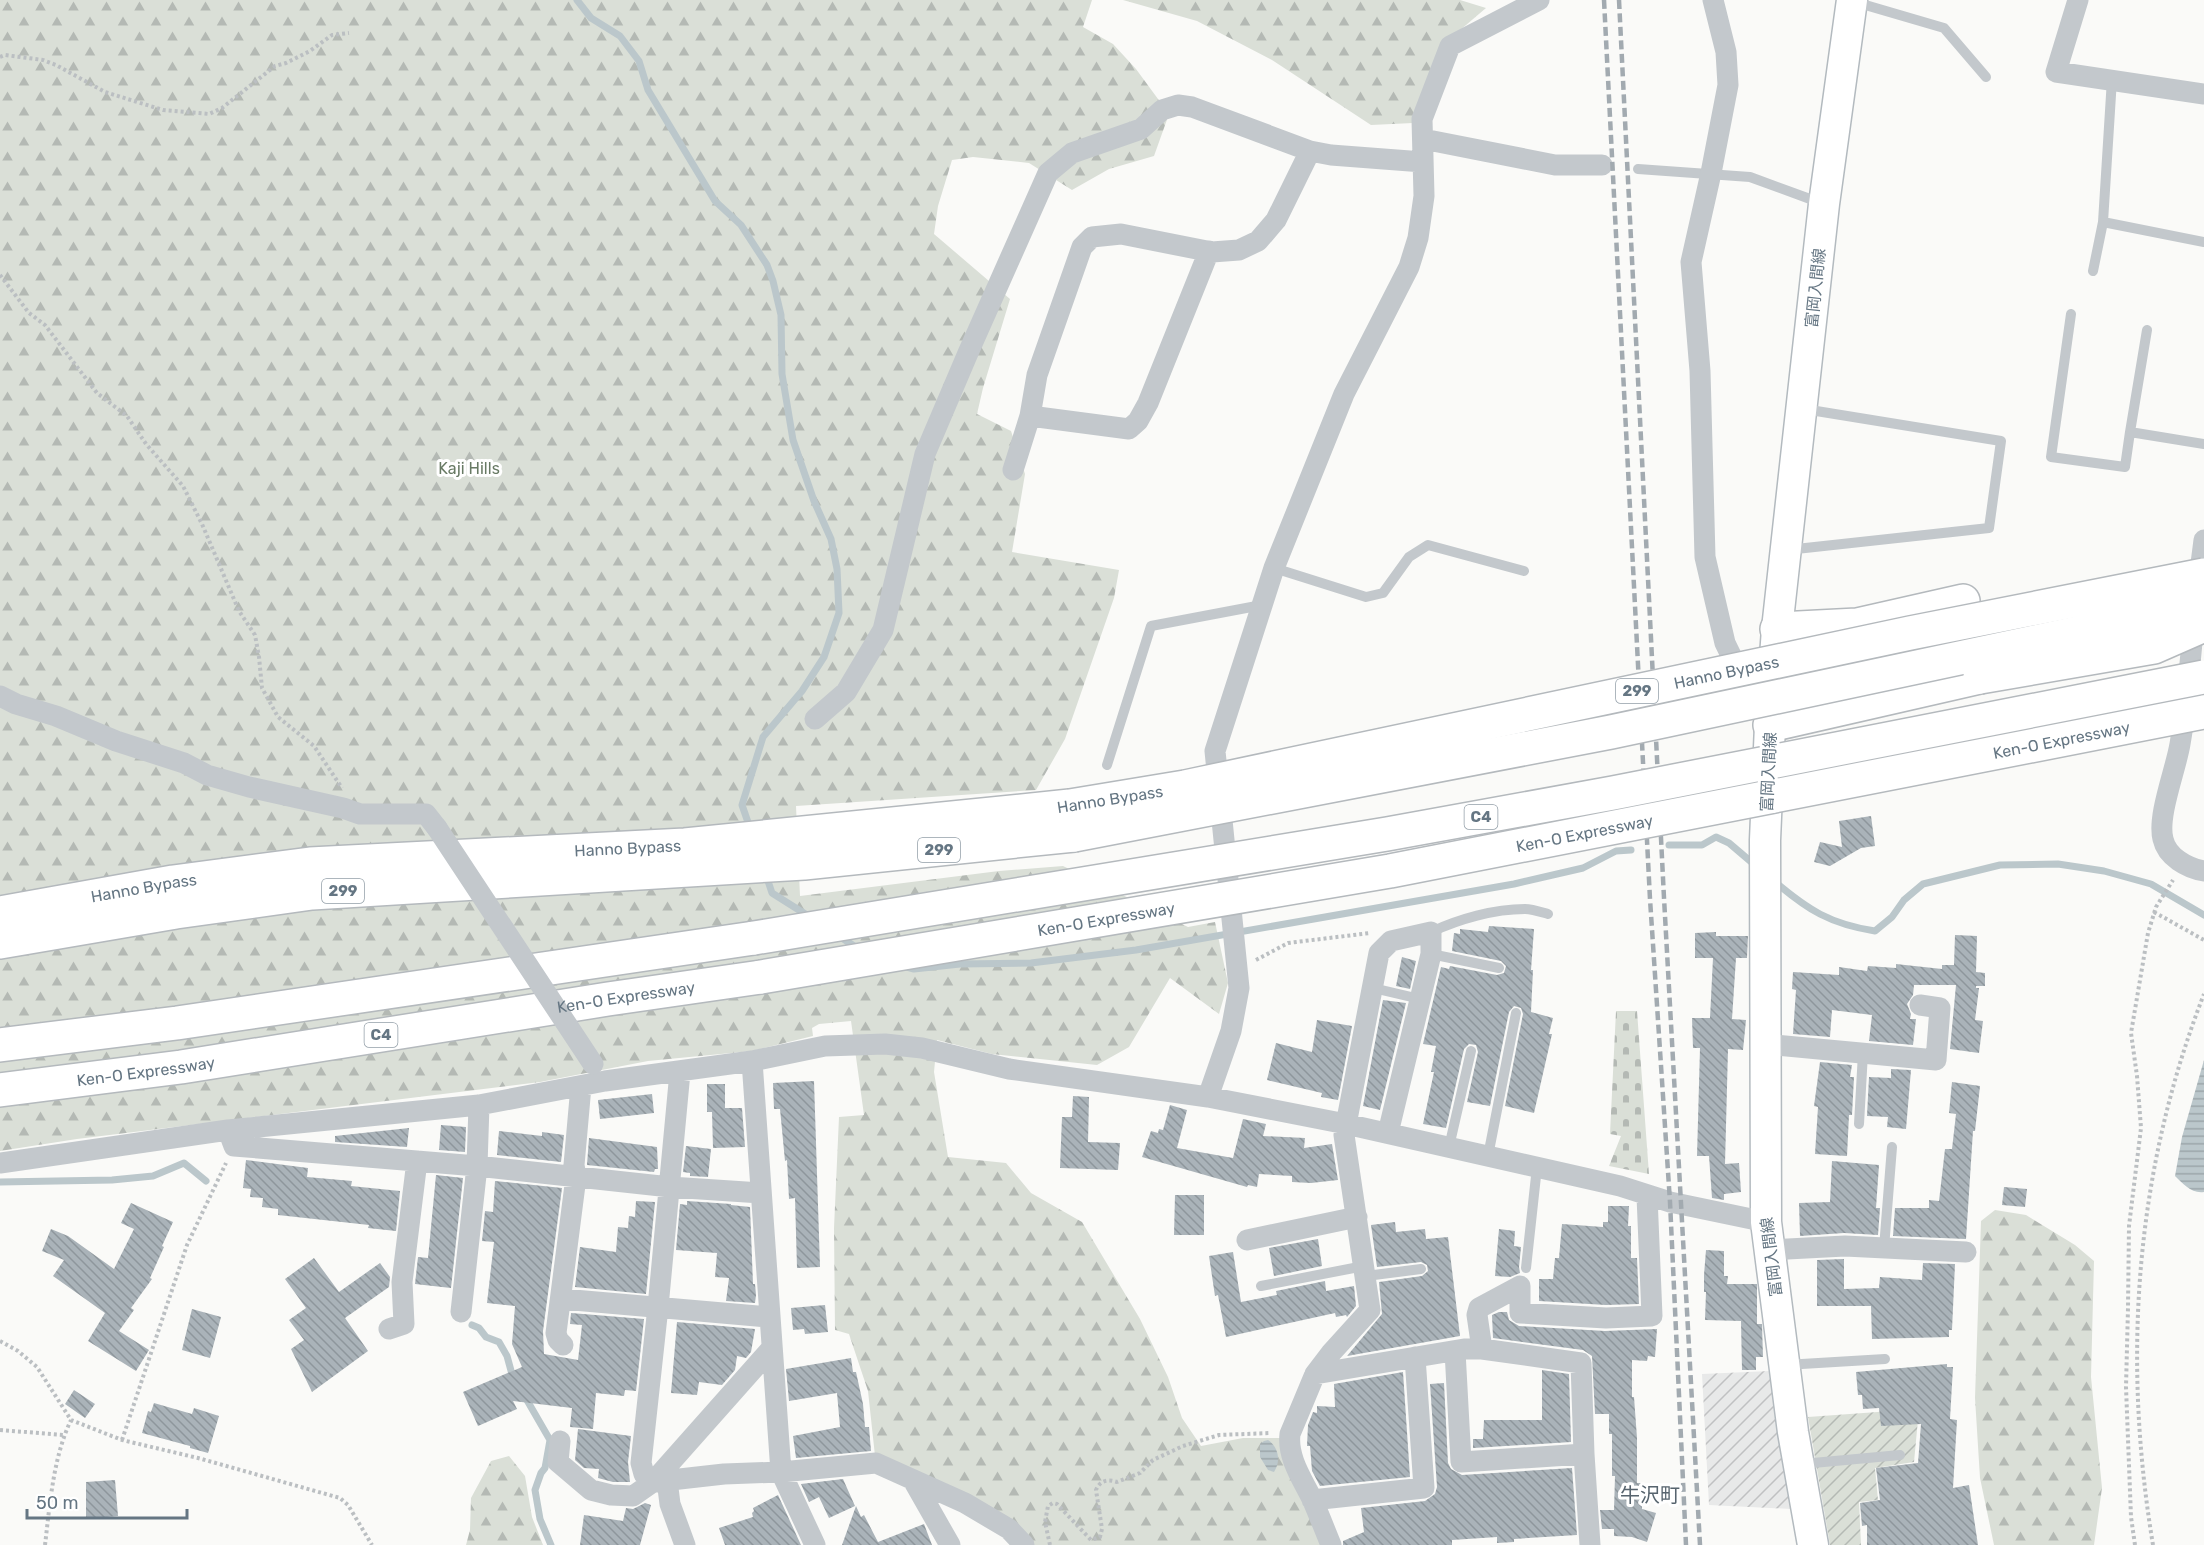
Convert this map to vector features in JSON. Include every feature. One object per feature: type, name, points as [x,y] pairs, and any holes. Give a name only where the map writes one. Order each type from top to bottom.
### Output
[{"type":"highway","points":[[1777,629],[1857,625],[1963,601],[2178,558],[2204,558]]},
{"type":"highway","name":"Hanno Bypass","points":[[1072,821],[1185,787],[1910,633],[2204,575]]},
{"type":"highway","name":"Hanno Bypass","points":[[0,942],[176,912],[312,893],[1072,821],[1611,732],[2204,606]]},
{"type":"highway","points":[[1770,717],[2154,646],[2204,625]]},
{"type":"highway","name":"C4","points":[[0,1045],[200,1020],[754,938],[1410,830],[1613,793],[2204,676]]},
{"type":"highway","name":"Ken-O Expressway","points":[[0,1090],[181,1067],[761,977],[1390,871],[2204,712]]},
{"type":"highway","name":"Hanno Bypass","points":[[0,913],[173,882],[310,864],[687,858]]},
{"type":"main road","name":"富岡入間線","points":[[1813,1545],[1799,1465],[1768,1236],[1765,857],[1770,717],[1777,629],[1824,204],[1852,0]]},
{"type":"street","points":[[1208,1097],[1231,1031],[1239,988],[1215,751],[1274,568],[1344,394],[1409,267],[1420,228],[1424,196],[1422,119],[1450,46],[1539,0]]},
{"type":"street","points":[[1713,0],[1726,52],[1728,85],[1691,262],[1700,371],[1705,557],[1725,643],[1756,707],[1770,717]]},
{"type":"street","points":[[2078,0],[2056,72],[2204,94]]},
{"type":"street","points":[[815,719],[846,692],[883,630],[925,454],[1048,173],[1072,153],[1141,129],[1162,110],[1178,105],[1192,107],[1310,151],[1331,155],[1423,162]]},
{"type":"street","points":[[1423,139],[1555,165],[1602,165]]},
{"type":"street","points":[[1013,470],[1030,416],[1037,375],[1082,248],[1092,237],[1121,234],[1209,251],[1239,250],[1258,241],[1276,220],[1310,151]]},
{"type":"street","points":[[1030,416],[1129,429],[1138,421],[1148,403],[1209,251]]},
{"type":"street","points":[[2204,540],[2180,744],[2163,815],[2163,838],[2168,850],[2182,864],[2204,871]]},
{"type":"street","points":[[0,696],[116,741],[184,763],[207,775],[249,787],[343,808],[360,814],[426,813],[605,1081]]},
{"type":"street","points":[[1331,1545],[1298,1474],[1289,1442],[1290,1434],[1315,1374],[1370,1310],[1344,1135],[1379,953],[1391,941],[1431,932],[1431,954],[1388,1133]]},
{"type":"street","points":[[1765,1044],[1936,1060],[1940,1008],[1920,1005]]},
{"type":"street","points":[[0,1163],[231,1138],[479,1105],[605,1081],[752,1061],[825,1046],[885,1044],[922,1048],[1009,1069],[1208,1097],[1388,1133],[1620,1186],[1768,1236],[1845,1246],[1966,1252]]},
{"type":"street","points":[[752,1061],[768,1317],[781,1472],[815,1545]]},
{"type":"street","points":[[680,1072],[641,1463],[644,1474],[660,1481],[876,1463],[965,1503],[1009,1529],[1024,1545]]},
{"type":"street","points":[[563,1345],[558,1340],[556,1332],[576,1178],[574,1165],[581,1086]]},
{"type":"street","points":[[461,1312],[477,1166],[479,1105]]},
{"type":"street","points":[[231,1138],[576,1178],[761,1193]]},
{"type":"street","points":[[389,1329],[404,1324],[402,1282],[417,1161]]},
{"type":"street","points":[[1482,1348],[1477,1315],[1479,1308],[1520,1286],[1520,1313],[1606,1318],[1652,1316],[1647,1197]]},
{"type":"street","points":[[1247,1240],[1357,1217]]},
{"type":"street","points":[[562,1299],[768,1317]]},
{"type":"street","points":[[1315,1374],[1482,1348],[1581,1363],[1590,1545]]},
{"type":"street","points":[[560,1441],[558,1462],[591,1490],[611,1495],[633,1496],[660,1481],[771,1349]]},
{"type":"street","points":[[1455,1351],[1461,1462],[1584,1454]]},
{"type":"street","points":[[1312,1500],[1424,1488],[1415,1357]]},
{"type":"street","points":[[913,1480],[950,1545]]},
{"type":"street","points":[[660,1481],[685,1545]]},
{"type":"lane","points":[[1852,0],[1944,28],[1986,77]]},
{"type":"lane","points":[[2093,271],[2103,222],[2112,80]]},
{"type":"lane","points":[[1638,169],[1750,177],[1824,204]]},
{"type":"lane","points":[[2103,222],[2204,242]]},
{"type":"lane","points":[[2071,314],[2052,457],[2125,467],[2146,330]]},
{"type":"lane","points":[[1786,550],[1989,528],[2001,441],[1801,408]]},
{"type":"lane","points":[[2130,432],[2204,444]]},
{"type":"lane","points":[[1274,568],[1366,597],[1383,593],[1409,557],[1428,545],[1524,571]]},
{"type":"lane","points":[[1107,765],[1151,626],[1263,605]]},
{"type":"lane","points":[[1431,932],[1488,914],[1526,909],[1548,914]]},
{"type":"lane","points":[[1431,954],[1499,968]]},
{"type":"lane","points":[[1372,988],[1420,999]]},
{"type":"lane","points":[[1488,1156],[1516,1014]]},
{"type":"lane","points":[[1449,1147],[1471,1051]]},
{"type":"lane","points":[[1858,1124],[1863,1053]]},
{"type":"lane","points":[[1884,1248],[1892,1147]]},
{"type":"lane","points":[[1526,1268],[1537,1167]]},
{"type":"lane","points":[[1261,1286],[1365,1271],[1420,1269]]},
{"type":"lane","points":[[1785,1365],[1885,1359]]},
{"type":"lane","points":[[1799,1465],[1900,1455]]},
{"type":"path","points":[[0,57],[5,55],[43,60],[105,93],[163,110],[209,114],[222,108],[275,66],[310,51],[332,35],[349,33]]},
{"type":"path","points":[[0,275],[29,313],[45,325],[97,393],[127,416],[146,444],[183,486],[202,524],[239,611],[255,635],[260,657],[262,688],[278,717],[314,746],[360,814]]},
{"type":"path","points":[[2135,1545],[2131,1517],[2126,1386],[2127,1308],[2129,1226],[2141,1128],[2131,1033],[2148,933],[2155,910],[2182,864]]},
{"type":"path","points":[[2155,910],[2204,940]]},
{"type":"path","points":[[1237,969],[1288,943],[1376,932],[1387,944]]},
{"type":"path","points":[[2153,1545],[2139,1436],[2136,1364],[2138,1291],[2144,1226],[2159,1142],[2185,1043],[2204,994]]},
{"type":"path","points":[[122,1440],[187,1245],[231,1138]]},
{"type":"path","points":[[0,1341],[18,1351],[37,1367],[71,1420],[122,1440],[198,1458],[340,1498],[348,1505],[372,1545]]},
{"type":"path","points":[[45,1545],[53,1486],[64,1435],[71,1420]]},
{"type":"path","points":[[0,1430],[64,1435]]},
{"type":"path","points":[[1050,1545],[1045,1522],[1048,1506],[1053,1503],[1091,1540],[1096,1539],[1100,1537],[1102,1529],[1096,1490],[1102,1482],[1110,1480],[1117,1482],[1128,1478],[1140,1473],[1153,1460],[1183,1446],[1220,1435],[1260,1432],[1290,1434]]},
{"type":"shaded area","points":[[2204,1060],[2204,1192],[2200,1192],[2188,1188],[2175,1176],[2182,1137]]},
{"type":"shaded area","points":[[1770,1371],[1791,1509],[1709,1505],[1702,1374]]},
{"type":"shaded area","points":[[1268,1440],[1275,1447],[1278,1455],[1278,1464],[1274,1472],[1268,1470],[1260,1457],[1260,1444]]},
{"type":"green space","name":"Kaji Hills","points":[[0,0],[1092,0],[1083,27],[1113,44],[1136,69],[1169,114],[1154,156],[1109,169],[1072,190],[1029,163],[973,157],[952,160],[938,206],[934,234],[1010,299],[977,414],[1011,431],[1025,474],[1012,552],[1119,570],[1114,598],[1065,739],[1036,790],[796,806],[800,896],[999,871],[1063,866],[1188,927],[1215,922],[1228,983],[1219,1014],[1170,978],[1129,1047],[1097,1065],[992,1054],[937,1040],[934,1072],[948,1157],[1006,1163],[1031,1193],[1082,1222],[1140,1319],[1168,1377],[1182,1418],[1201,1446],[1243,1438],[1283,1438],[1324,1545],[1032,1545],[875,1456],[868,1391],[849,1334],[835,1330],[834,1228],[839,1117],[864,1115],[851,1021],[819,1024],[812,1028],[813,1036],[752,1051],[648,1061],[540,1082],[77,1139],[0,1151]]},
{"type":"green space","points":[[1123,0],[1460,0],[1486,8],[1452,37],[1413,123],[1371,125],[1272,60],[1197,21]]},
{"type":"green space","points":[[1616,1011],[1637,1011],[1649,1174],[1609,1166],[1621,1136],[1610,1134]]},
{"type":"green space","points":[[1995,1210],[2026,1215],[2075,1245],[2094,1261],[2091,1377],[2102,1488],[2094,1545],[1994,1545],[1980,1478],[1975,1398],[1981,1221]]},
{"type":"green space","points":[[1919,1409],[1914,1462],[1875,1468],[1878,1500],[1859,1502],[1861,1545],[1830,1545],[1808,1417]]},
{"type":"green space","points":[[509,1456],[525,1476],[532,1517],[543,1545],[466,1545],[470,1530],[471,1498],[491,1461]]},
{"type":"building","points":[[1871,816],[1875,846],[1861,848],[1830,866],[1814,862],[1820,842],[1842,847],[1839,821]]},
{"type":"building","points":[[1489,926],[1534,929],[1531,1012],[1553,1018],[1549,1034],[1552,1034],[1534,1113],[1505,1106],[1523,1014],[1521,1008],[1514,1006],[1509,1012],[1490,1106],[1467,1102],[1478,1052],[1476,1045],[1469,1044],[1464,1049],[1446,1128],[1423,1124],[1434,1072],[1431,1072],[1436,1046],[1423,1044],[1441,967],[1449,969],[1450,966],[1497,975],[1504,973],[1506,966],[1501,961],[1452,951],[1454,933],[1460,934],[1460,929],[1488,932]]},
{"type":"building","points":[[1716,932],[1716,936],[1748,936],[1747,958],[1736,958],[1732,1019],[1746,1020],[1743,1050],[1728,1049],[1725,1164],[1739,1163],[1741,1192],[1724,1194],[1724,1200],[1712,1198],[1709,1156],[1697,1156],[1700,1048],[1693,1048],[1692,1018],[1710,1018],[1713,958],[1695,958],[1695,933]]},
{"type":"building","points":[[1955,935],[1977,936],[1976,972],[1985,973],[1985,986],[1976,986],[1979,988],[1975,1020],[1983,1021],[1979,1053],[1950,1049],[1956,985],[1914,985],[1913,995],[1907,1004],[1911,1014],[1910,1019],[1916,1019],[1913,1045],[1869,1041],[1872,1015],[1832,1010],[1830,1037],[1793,1034],[1796,990],[1792,989],[1793,972],[1839,975],[1839,967],[1867,971],[1868,966],[1896,968],[1896,964],[1942,969],[1942,965],[1954,965]]},
{"type":"building","points":[[1402,957],[1416,961],[1410,989],[1396,986]]},
{"type":"building","points":[[1383,1000],[1406,1003],[1380,1110],[1363,1106]]},
{"type":"building","points":[[1317,1020],[1352,1026],[1338,1100],[1321,1097],[1322,1093],[1267,1080],[1276,1043],[1312,1052]]},
{"type":"building","points":[[1820,1062],[1852,1065],[1850,1077],[1854,1077],[1852,1115],[1849,1115],[1847,1156],[1815,1154],[1818,1107],[1814,1106]]},
{"type":"building","points":[[1891,1069],[1911,1070],[1906,1129],[1887,1127],[1888,1117],[1867,1116],[1869,1077],[1891,1078]]},
{"type":"building","points":[[814,1081],[820,1267],[797,1268],[795,1198],[789,1199],[787,1160],[785,1161],[780,1109],[774,1109],[773,1083]]},
{"type":"building","points":[[1952,1082],[1980,1086],[1975,1131],[1973,1131],[1966,1239],[1893,1236],[1895,1208],[1929,1208],[1929,1200],[1939,1201],[1945,1149],[1952,1149],[1956,1114],[1949,1113]]},
{"type":"building","points":[[707,1084],[725,1084],[725,1108],[742,1108],[745,1147],[713,1148],[712,1112],[707,1112]]},
{"type":"building","points":[[652,1094],[654,1113],[600,1119],[598,1100]]},
{"type":"building","points":[[1073,1096],[1089,1097],[1088,1142],[1120,1143],[1118,1170],[1060,1168],[1062,1117],[1072,1117]]},
{"type":"building","points":[[1170,1105],[1187,1110],[1177,1148],[1233,1158],[1243,1119],[1266,1124],[1263,1136],[1305,1138],[1304,1148],[1332,1144],[1338,1180],[1311,1183],[1292,1182],[1292,1176],[1259,1174],[1257,1187],[1248,1185],[1247,1187],[1142,1157],[1151,1131],[1158,1133],[1159,1129],[1163,1130]]},
{"type":"building","points":[[441,1125],[466,1127],[465,1152],[439,1150]]},
{"type":"building","points":[[409,1128],[407,1147],[335,1142],[335,1136]]},
{"type":"building","points":[[499,1131],[542,1136],[542,1132],[564,1135],[561,1162],[497,1155]]},
{"type":"building","points":[[589,1138],[657,1147],[658,1169],[654,1172],[587,1165]]},
{"type":"building","points":[[686,1146],[711,1149],[708,1177],[690,1176],[690,1173],[683,1172]]},
{"type":"building","points":[[246,1160],[308,1168],[307,1177],[352,1181],[351,1186],[400,1191],[396,1231],[368,1228],[369,1225],[278,1215],[278,1209],[262,1207],[263,1198],[250,1197],[251,1189],[243,1188]]},
{"type":"building","points":[[1832,1161],[1879,1165],[1876,1208],[1880,1208],[1878,1235],[1844,1233],[1800,1236],[1799,1203],[1830,1202]]},
{"type":"building","points":[[436,1175],[463,1178],[451,1288],[415,1284],[418,1257],[428,1258]]},
{"type":"building","points":[[495,1181],[562,1188],[543,1331],[544,1354],[578,1360],[582,1325],[570,1324],[571,1313],[644,1319],[636,1391],[625,1390],[624,1396],[596,1393],[593,1429],[570,1427],[572,1408],[513,1401],[517,1409],[478,1426],[463,1392],[522,1367],[512,1344],[515,1306],[487,1303],[494,1242],[482,1241],[485,1211],[493,1212]]},
{"type":"building","points":[[2004,1187],[2027,1189],[2025,1207],[2002,1205]]},
{"type":"building","points":[[1175,1195],[1204,1195],[1204,1235],[1174,1235]]},
{"type":"building","points":[[636,1201],[655,1202],[646,1294],[575,1287],[580,1247],[616,1252],[618,1227],[628,1228],[629,1216],[635,1217]]},
{"type":"building","points":[[687,1201],[750,1207],[755,1303],[726,1301],[729,1278],[715,1277],[717,1253],[676,1250],[680,1204],[687,1205]]},
{"type":"building","points":[[131,1203],[173,1222],[150,1278],[152,1279],[131,1308],[134,1310],[119,1331],[149,1350],[136,1371],[88,1341],[105,1313],[53,1276],[64,1260],[42,1251],[51,1229],[68,1236],[114,1269],[134,1229],[121,1223]]},
{"type":"building","points":[[1608,1206],[1629,1206],[1631,1258],[1637,1258],[1639,1304],[1606,1305],[1539,1301],[1539,1279],[1553,1279],[1555,1258],[1559,1258],[1562,1224],[1603,1227],[1603,1222],[1608,1222]]},
{"type":"building","points":[[1395,1222],[1396,1232],[1425,1229],[1426,1239],[1448,1237],[1460,1336],[1347,1356],[1382,1314],[1379,1282],[1422,1276],[1428,1271],[1427,1265],[1421,1262],[1377,1267],[1371,1225]]},
{"type":"building","points":[[1499,1229],[1515,1231],[1514,1246],[1521,1247],[1520,1273],[1510,1277],[1495,1276]]},
{"type":"building","points":[[1318,1239],[1322,1266],[1274,1276],[1269,1248]]},
{"type":"building","points":[[1706,1250],[1724,1251],[1724,1276],[1728,1276],[1727,1284],[1757,1284],[1757,1324],[1762,1324],[1763,1357],[1756,1357],[1756,1370],[1742,1370],[1741,1321],[1705,1320]]},
{"type":"building","points":[[1233,1252],[1241,1302],[1277,1295],[1276,1291],[1325,1281],[1326,1291],[1354,1286],[1356,1306],[1347,1317],[1346,1315],[1336,1317],[1335,1313],[1226,1337],[1218,1295],[1215,1296],[1209,1256]]},
{"type":"building","points":[[314,1258],[339,1292],[380,1263],[390,1277],[389,1287],[345,1318],[368,1351],[312,1392],[291,1349],[304,1340],[289,1320],[306,1308],[285,1279]]},
{"type":"building","points":[[1844,1259],[1844,1289],[1879,1288],[1880,1277],[1922,1280],[1923,1263],[1955,1264],[1952,1330],[1949,1330],[1949,1337],[1872,1339],[1871,1306],[1817,1306],[1817,1260]]},
{"type":"building","points":[[825,1305],[828,1332],[805,1334],[804,1329],[793,1330],[791,1308]]},
{"type":"building","points":[[192,1309],[221,1317],[210,1358],[182,1350]]},
{"type":"building","points":[[1507,1312],[1509,1320],[1519,1326],[1605,1331],[1657,1329],[1655,1357],[1648,1356],[1647,1361],[1632,1360],[1632,1397],[1634,1397],[1637,1438],[1637,1483],[1642,1483],[1642,1509],[1656,1513],[1647,1542],[1632,1537],[1614,1536],[1614,1529],[1602,1529],[1600,1510],[1614,1510],[1615,1476],[1612,1476],[1612,1434],[1609,1434],[1609,1414],[1595,1414],[1592,1356],[1583,1350],[1493,1338],[1492,1315]]},
{"type":"building","points":[[677,1322],[755,1329],[751,1352],[746,1358],[737,1356],[735,1370],[722,1385],[699,1382],[697,1395],[671,1393]]},
{"type":"building","points":[[851,1358],[863,1404],[865,1427],[869,1427],[871,1451],[796,1458],[793,1436],[840,1427],[837,1393],[789,1401],[786,1369]]},
{"type":"building","points":[[1947,1364],[1947,1367],[1953,1367],[1950,1419],[1957,1420],[1953,1488],[1969,1485],[1978,1545],[1867,1545],[1867,1525],[1862,1526],[1860,1503],[1880,1500],[1876,1468],[1918,1463],[1921,1424],[1881,1426],[1879,1408],[1863,1409],[1862,1395],[1858,1395],[1856,1372]]},
{"type":"building","points":[[1542,1370],[1569,1374],[1571,1442],[1473,1448],[1473,1439],[1483,1439],[1484,1420],[1542,1420]]},
{"type":"building","points":[[1403,1372],[1410,1477],[1320,1486],[1312,1471],[1310,1446],[1307,1446],[1308,1425],[1313,1412],[1317,1413],[1317,1406],[1335,1407],[1334,1384]]},
{"type":"building","points":[[1444,1383],[1448,1463],[1451,1469],[1462,1475],[1572,1468],[1577,1535],[1514,1539],[1514,1542],[1497,1543],[1497,1537],[1452,1540],[1452,1545],[1343,1545],[1343,1541],[1364,1532],[1361,1508],[1425,1501],[1435,1494],[1437,1487],[1430,1384]]},
{"type":"building","points":[[74,1390],[95,1404],[85,1418],[65,1404]]},
{"type":"building","points":[[154,1403],[192,1414],[194,1408],[219,1416],[208,1453],[142,1433],[148,1411],[151,1412]]},
{"type":"building","points":[[578,1429],[631,1436],[628,1462],[630,1482],[613,1482],[598,1478],[599,1469],[584,1468],[575,1460]]},
{"type":"building","points":[[843,1479],[855,1506],[829,1518],[819,1497],[809,1502],[801,1484]]},
{"type":"building","points":[[115,1480],[118,1516],[86,1519],[86,1482]]},
{"type":"building","points":[[778,1495],[801,1545],[725,1545],[719,1528],[753,1517],[753,1508]]},
{"type":"building","points":[[645,1503],[651,1505],[640,1545],[580,1545],[584,1515],[623,1521],[626,1508],[633,1509]]},
{"type":"building","points":[[856,1506],[861,1517],[864,1515],[878,1542],[924,1524],[932,1545],[842,1545]]},
{"type":"waterway","points":[[577,0],[591,18],[620,36],[639,61],[648,90],[715,201],[741,225],[767,265],[781,315],[782,374],[793,440],[814,501],[831,539],[837,569],[839,613],[824,657],[802,691],[763,737],[742,805],[751,831]]},
{"type":"waterway","points":[[1669,845],[1702,845],[1716,837],[1729,843],[1756,866]]},
{"type":"waterway","points":[[903,966],[914,969],[960,964],[1031,963],[1136,950],[1514,884],[1583,868],[1616,851],[1631,850]]},
{"type":"waterway","points":[[1774,881],[1809,908],[1832,920],[1875,931],[1892,917],[1904,900],[1923,884],[2000,865],[2058,864],[2104,871],[2151,884],[2204,915]]},
{"type":"waterway","points":[[766,875],[772,893],[810,917]]},
{"type":"waterway","points":[[839,936],[860,950]]},
{"type":"waterway","points":[[0,1182],[112,1180],[153,1176],[184,1163],[206,1181]]},
{"type":"waterway","points":[[472,1325],[479,1328],[486,1337],[499,1342],[507,1356],[513,1378]]},
{"type":"waterway","points":[[524,1395],[550,1440],[545,1468],[535,1490],[540,1519],[551,1545]]},
{"type":"railway","points":[[1604,0],[1650,899],[1670,1202],[1686,1545]]},
{"type":"railway","points":[[1619,0],[1664,898],[1700,1545]]},
{"type":"district","name":"牛沢町","points":[[1650,1495]]}]
